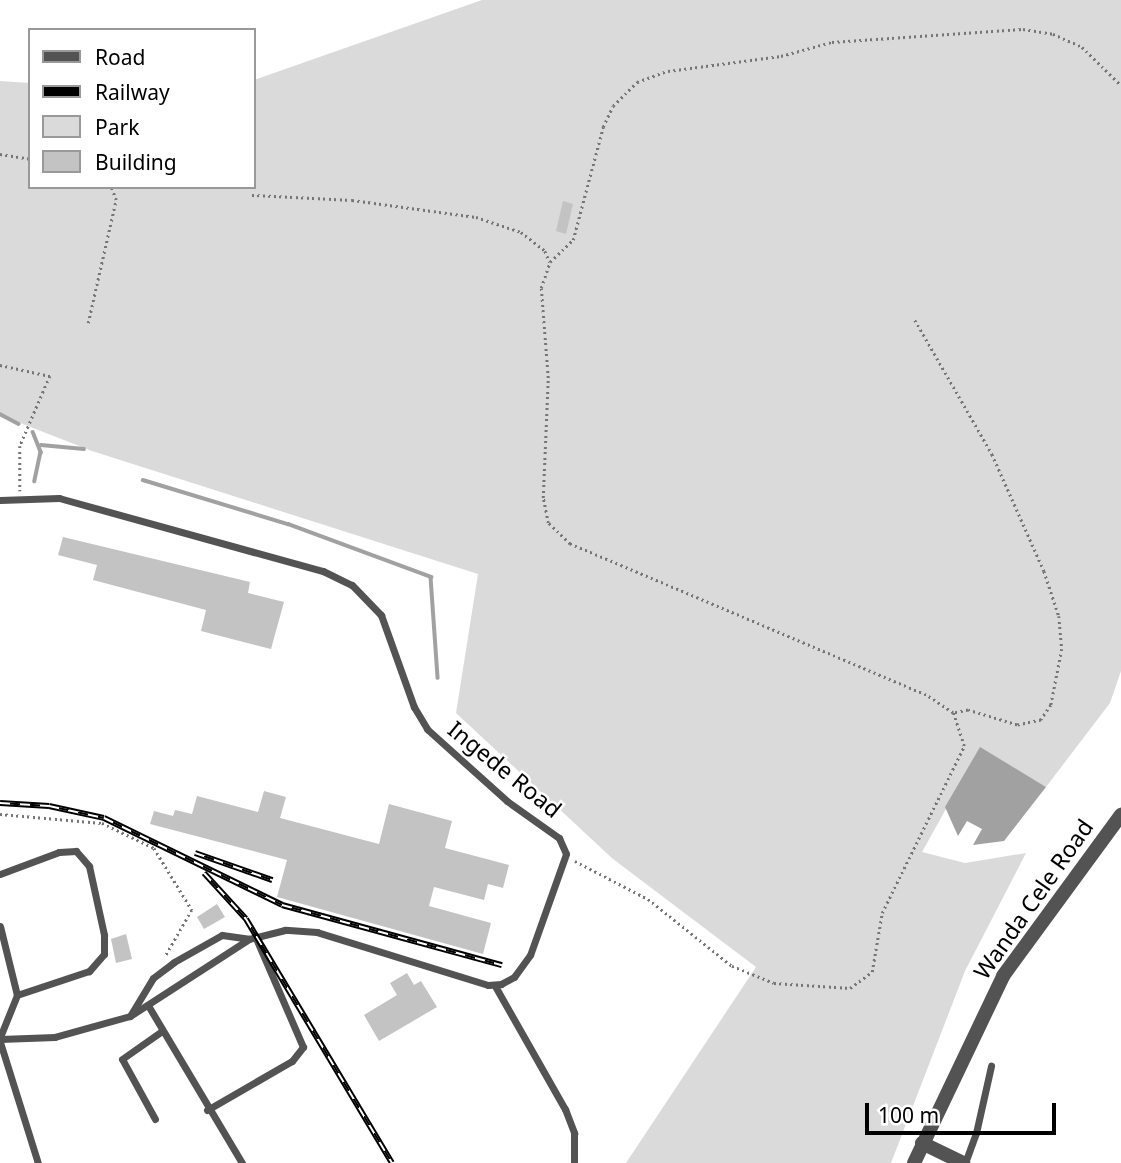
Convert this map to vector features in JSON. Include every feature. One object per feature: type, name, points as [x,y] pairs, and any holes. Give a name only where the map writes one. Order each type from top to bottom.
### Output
[{"type":"street","name":"Wanda Cele Road","points":[[914,1163],[1003,976],[1121,815]]},
{"type":"street","points":[[922,1143],[964,1163]]},
{"type":"lane","name":"Ingede Road","points":[[0,500],[20,498],[79,503],[323,571],[352,585],[385,622],[414,708],[427,729],[507,801],[559,838],[566,856]]},
{"type":"lane","points":[[0,874],[59,852],[76,851],[89,866],[104,935],[104,954],[89,971],[17,995]]},
{"type":"lane","points":[[130,1016],[153,978],[222,935],[252,937],[285,930],[317,932],[495,986],[508,982],[530,955],[566,856]]},
{"type":"lane","points":[[0,926],[17,995],[0,1040],[38,1163]]},
{"type":"lane","points":[[0,1040],[55,1037],[130,1016],[149,1007],[252,937]]},
{"type":"lane","points":[[206,1110],[292,1061],[303,1047],[252,937]]},
{"type":"lane","points":[[495,986],[565,1110],[574,1133],[574,1163]]},
{"type":"lane","points":[[149,1007],[206,1110],[242,1163]]},
{"type":"lane","points":[[155,1119],[122,1059],[162,1031]]},
{"type":"lane","points":[[964,1163],[991,1066]]},
{"type":"path","points":[[566,856],[648,900],[732,966],[774,983],[856,986],[872,972],[882,913],[963,755],[964,737],[953,713],[926,695],[859,663],[558,535],[548,523],[542,498],[548,378],[541,288],[550,262],[573,240],[607,116],[628,89],[657,73],[780,56],[832,41],[1023,29],[1053,34],[1082,47],[1121,85]]},
{"type":"path","points":[[0,154],[28,159]]},
{"type":"path","points":[[88,324],[116,200],[112,189]]},
{"type":"path","points":[[252,195],[352,200],[476,216],[522,232],[545,251],[550,262]]},
{"type":"path","points":[[915,320],[997,466],[1044,572],[1059,616],[1062,649],[1051,705],[1041,720],[1017,725],[968,710],[953,713]]},
{"type":"path","points":[[0,365],[50,376],[20,446],[20,498]]},
{"type":"path","points":[[0,814],[102,823],[154,848],[192,910],[153,978]]},
{"type":"green space","points":[[482,0],[1121,0],[1121,671],[1110,703],[1046,787],[980,748],[922,852],[965,863],[1026,853],[965,971],[891,1163],[626,1163],[756,967],[613,859],[456,713],[478,574],[92,451],[0,415],[0,81],[28,83],[28,189],[256,189],[256,79]]},
{"type":"shaded area","points":[[980,747],[1046,787],[1004,841],[973,845],[982,829],[967,821],[958,836],[945,807]]},
{"type":"building","points":[[563,201],[573,204],[566,234],[556,231]]},
{"type":"building","points":[[63,537],[250,582],[248,593],[284,602],[271,649],[201,631],[206,610],[93,580],[97,565],[58,555]]},
{"type":"building","points":[[264,791],[286,797],[280,818],[379,844],[389,804],[452,821],[445,848],[509,865],[503,888],[488,884],[484,900],[434,887],[429,906],[491,923],[483,954],[277,897],[287,860],[150,824],[154,811],[173,816],[175,810],[192,814],[197,796],[258,812]]},
{"type":"building","points":[[217,904],[225,917],[204,929],[197,917]]},
{"type":"building","points":[[126,934],[132,959],[116,963],[111,939]]},
{"type":"building","points":[[407,973],[414,985],[421,981],[437,1007],[379,1041],[364,1015],[397,995],[390,983]]},
{"type":"waterway","points":[[0,414],[19,424]]},
{"type":"waterway","points":[[33,432],[41,452],[35,481]]},
{"type":"waterway","points":[[41,445],[84,449]]},
{"type":"waterway","points":[[143,480],[288,524],[431,577],[438,678]]},
{"type":"railway","points":[[0,803],[49,806],[104,818],[282,905],[502,965]]},
{"type":"railway","points":[[195,853],[272,880]]},
{"type":"railway","points":[[204,873],[246,919],[392,1163]]}]
